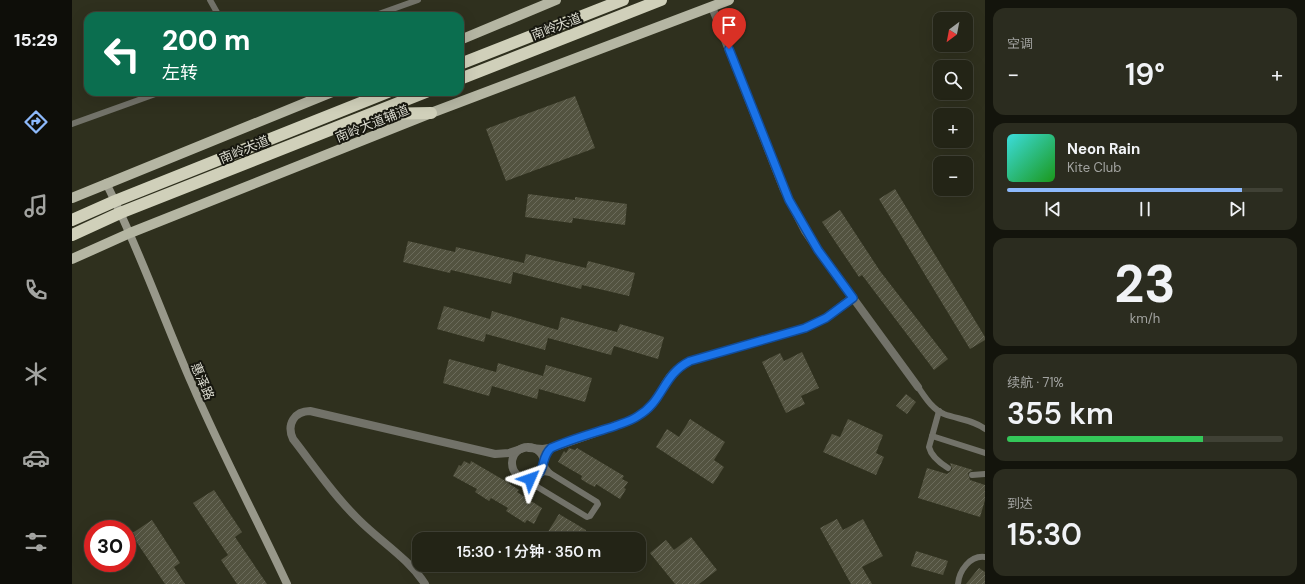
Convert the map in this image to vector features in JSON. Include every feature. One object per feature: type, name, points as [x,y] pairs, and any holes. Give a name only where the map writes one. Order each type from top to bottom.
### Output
[{"type":"highway","name":"南岭大道","points":[[464,62],[623,0]]},
{"type":"highway","name":"南岭大道","points":[[464,77],[661,0]]},
{"type":"highway","points":[[365,101],[371,96]]},
{"type":"highway","name":"南岭大道","points":[[72,220],[115,201],[378,96]]},
{"type":"highway","name":"南岭大道","points":[[72,235],[120,214],[416,96]]},
{"type":"highway","points":[[370,114],[431,114]]},
{"type":"main road","points":[[464,38],[556,0]]},
{"type":"main road","name":"南岭大道辅道","points":[[72,258],[130,233],[431,114],[729,0]]},
{"type":"main road","points":[[72,198],[322,96]]},
{"type":"street","points":[[712,6],[784,190],[810,237],[918,387]]},
{"type":"street","name":"惠泽路","points":[[106,183],[130,233],[212,432],[288,584]]},
{"type":"street","points":[[494,454],[507,462],[518,474],[530,479],[538,475],[548,451],[555,447],[638,417],[658,399],[668,378],[684,364],[805,328],[826,318],[853,298]]},
{"type":"street","points":[[425,584],[414,569],[403,558],[364,525],[340,499],[293,439],[290,430],[292,422],[297,414],[310,411],[494,454],[509,453],[526,448],[534,449],[538,452],[543,461]]},
{"type":"street","points":[[518,474],[512,464],[513,458],[519,450],[526,448],[555,447]]},
{"type":"lane","points":[[210,0],[217,12]]},
{"type":"lane","points":[[384,12],[418,0]]},
{"type":"lane","points":[[72,124],[150,96]]},
{"type":"lane","points":[[918,387],[929,402],[940,411],[977,424],[985,429]]},
{"type":"lane","points":[[940,411],[929,445],[929,450],[937,460],[948,468]]},
{"type":"lane","points":[[932,436],[985,453]]},
{"type":"lane","points":[[518,474],[587,517],[591,515],[598,504],[597,502],[550,473],[543,461]]},
{"type":"lane","points":[[539,488],[535,482],[538,475],[544,472],[550,473]]},
{"type":"lane","points":[[972,475],[985,474]]},
{"type":"lane","points":[[958,584],[961,572],[966,565],[976,558],[985,557]]},
{"type":"building","points":[[575,96],[595,148],[506,181],[486,129]]},
{"type":"building","points":[[895,189],[985,337],[985,340],[970,349],[879,199]]},
{"type":"building","points":[[528,194],[575,200],[575,197],[627,204],[625,225],[573,218],[572,223],[525,217]]},
{"type":"building","points":[[840,210],[880,271],[948,359],[934,370],[862,275],[859,277],[822,222]]},
{"type":"building","points":[[408,241],[455,252],[456,247],[524,263],[526,254],[586,268],[588,261],[635,273],[629,296],[582,285],[581,289],[513,272],[511,284],[451,270],[450,273],[403,262]]},
{"type":"building","points":[[444,306],[490,319],[492,311],[558,330],[561,317],[617,332],[620,324],[664,337],[658,359],[614,346],[611,355],[548,338],[545,350],[486,334],[484,342],[437,329]]},
{"type":"building","points":[[802,352],[819,388],[801,396],[805,404],[786,413],[762,362],[780,353],[784,361]]},
{"type":"building","points":[[449,359],[496,372],[498,363],[543,376],[546,365],[592,378],[585,402],[539,389],[537,399],[492,386],[489,396],[443,383]]},
{"type":"building","points":[[906,394],[916,402],[907,414],[896,406]]},
{"type":"building","points":[[690,419],[725,442],[714,460],[724,467],[713,484],[656,447],[667,429],[679,437]]},
{"type":"building","points":[[848,419],[883,435],[876,453],[884,457],[876,475],[823,452],[832,434],[840,437]]},
{"type":"building","points":[[569,448],[575,450],[577,448],[624,476],[622,479],[628,482],[620,499],[596,484],[595,487],[587,483],[581,479],[582,476],[558,462],[564,451],[566,453]]},
{"type":"building","points":[[464,461],[470,464],[471,461],[507,482],[519,490],[517,492],[542,508],[534,524],[527,520],[525,523],[506,511],[508,508],[491,498],[489,501],[475,492],[477,489],[453,476],[459,465],[461,466]]},
{"type":"building","points":[[950,463],[973,470],[968,473],[970,480],[985,485],[985,500],[980,517],[918,498],[927,468],[947,474],[952,469]]},
{"type":"building","points":[[214,490],[242,532],[235,537],[267,584],[237,584],[221,560],[228,555],[193,503]]},
{"type":"building","points":[[559,514],[586,530],[585,532],[548,532]]},
{"type":"building","points":[[837,519],[843,530],[863,519],[883,556],[862,567],[872,584],[851,584],[820,528]]},
{"type":"building","points":[[152,520],[180,563],[174,567],[185,584],[165,584],[136,541],[136,531]]},
{"type":"building","points":[[691,537],[717,570],[699,584],[675,584],[650,553],[666,540],[674,550]]},
{"type":"building","points":[[916,551],[948,561],[943,575],[911,566]]},
{"type":"building","points":[[979,568],[985,572],[985,584],[966,584]]},
{"type":"route","points":[[530,479],[538,475],[541,471],[545,454],[551,448],[638,417],[658,399],[668,378],[684,364],[805,328],[820,322],[853,298],[818,250],[784,190],[729,49]]}]
